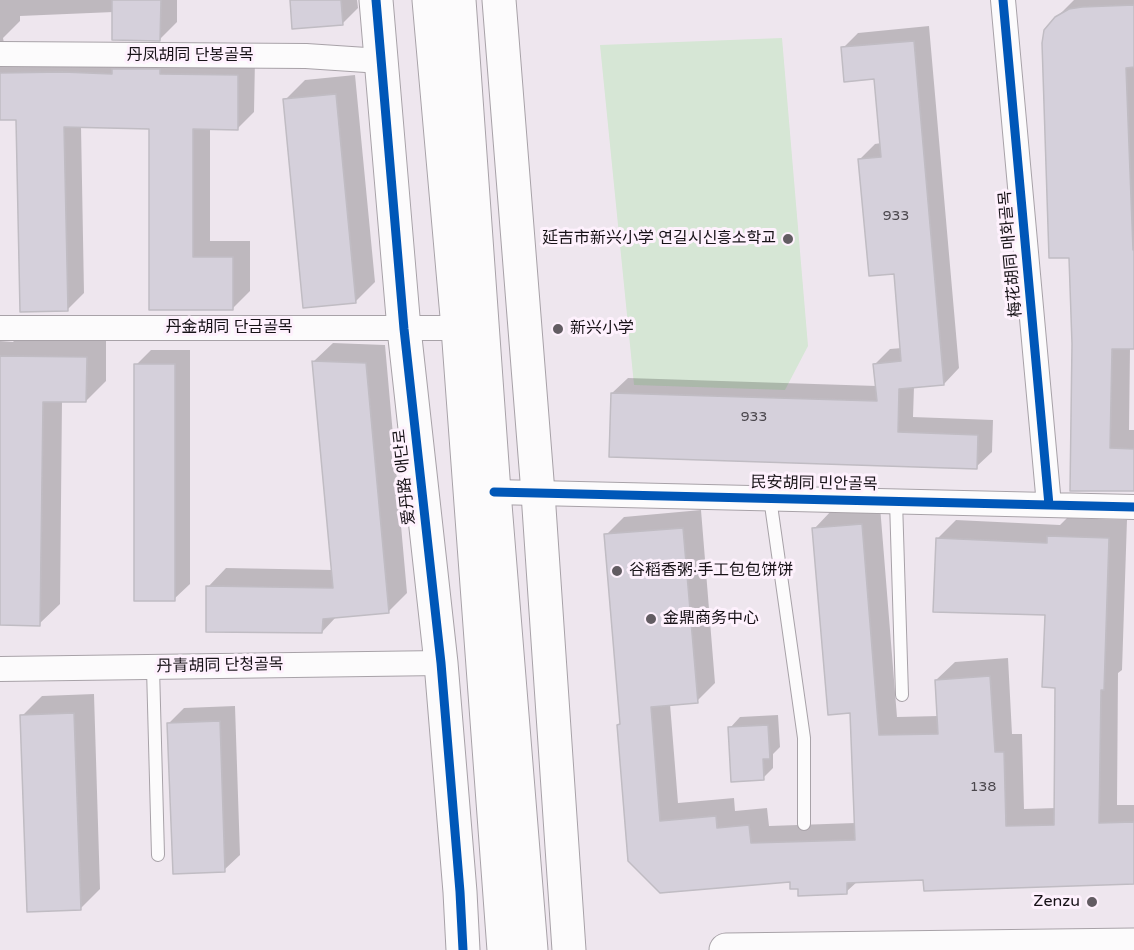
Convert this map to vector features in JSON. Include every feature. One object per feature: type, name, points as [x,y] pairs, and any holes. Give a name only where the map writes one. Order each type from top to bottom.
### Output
[{"type":"main road","name":"爱丹路 애단로","points":[[376,0],[404,329],[441,663],[463,950]]},
{"type":"main road","points":[[429,0],[458,328],[504,950]]},
{"type":"main road","points":[[459,0],[494,492],[531,950]]},
{"type":"main road","points":[[499,0],[538,493],[569,950]]},
{"type":"main road","points":[[726,950],[1134,945]]},
{"type":"street","name":"梅花胡同 매화골목","points":[[1003,0],[1049,505]]},
{"type":"street","name":"丹凤胡同 단봉골목","points":[[0,54],[306,56],[381,62]]},
{"type":"street","name":"丹金胡同 단금골목","points":[[0,328],[458,328]]},
{"type":"street","name":"民安胡同 민안골목","points":[[494,492],[1134,507]]},
{"type":"street","name":"丹青胡同 단청골목","points":[[0,669],[441,663]]},
{"type":"lane","points":[[770,498],[804,738],[804,825]]},
{"type":"lane","points":[[896,501],[902,695]]},
{"type":"lane","points":[[153,668],[158,855]]},
{"type":"green space","points":[[782,38],[808,346],[785,390],[634,385],[600,45]]},
{"type":"building","points":[[112,0],[161,0],[160,41],[112,40]]},
{"type":"building","points":[[290,0],[341,0],[343,25],[292,29]]},
{"type":"building","points":[[1134,5],[1134,67],[1126,68],[1134,250],[1134,349],[1112,349],[1110,448],[1134,449],[1134,491],[1070,491],[1072,344],[1069,258],[1049,258],[1042,43],[1044,30],[1055,17],[1069,9]]},
{"type":"building","points":[[914,41],[944,385],[899,389],[898,432],[978,435],[977,469],[609,457],[611,393],[877,401],[873,364],[901,361],[894,274],[869,276],[858,159],[881,157],[874,79],[844,82],[841,47]]},
{"type":"building","points":[[112,69],[160,69],[160,74],[238,75],[238,130],[193,129],[193,257],[233,257],[233,310],[149,310],[149,129],[64,127],[68,311],[20,312],[16,120],[0,120],[0,73],[112,74]]},
{"type":"building","points":[[336,94],[356,303],[303,308],[283,99]]},
{"type":"building","points":[[0,356],[87,357],[86,402],[43,402],[40,626],[0,625]]},
{"type":"building","points":[[312,361],[366,363],[389,613],[323,619],[322,633],[206,632],[206,586],[333,588]]},
{"type":"building","points":[[134,364],[175,364],[175,601],[134,601]]},
{"type":"building","points":[[862,524],[879,735],[938,734],[935,680],[990,676],[995,752],[1004,752],[1006,826],[1054,825],[1055,688],[1042,687],[1045,615],[933,612],[936,538],[1047,543],[1047,536],[1109,538],[1104,690],[1101,690],[1099,823],[1134,822],[1134,884],[924,891],[923,880],[847,883],[847,894],[798,896],[798,889],[790,889],[790,882],[660,893],[628,861],[617,725],[620,724],[604,534],[683,528],[698,703],[651,707],[660,821],[716,816],[717,828],[749,825],[751,843],[855,840],[850,713],[828,715],[812,528]]},
{"type":"building","points":[[74,713],[81,910],[27,912],[20,715]]},
{"type":"building","points":[[220,721],[225,872],[173,874],[167,723]]},
{"type":"building","points":[[768,725],[770,759],[763,759],[764,780],[731,782],[728,727]]},
{"type":"cycle path","points":[[376,0],[404,329],[441,663],[463,950]]},
{"type":"cycle path","points":[[1003,0],[1049,505]]},
{"type":"cycle path","points":[[494,492],[1134,507]]},
{"type":"place","name":"延吉市新兴小学 연길시신흥소학교","points":[[788,239]]},
{"type":"place","name":"新兴小学","points":[[558,329]]},
{"type":"place","name":"谷稻香粥·手工包包饼饼","points":[[617,571]]},
{"type":"place","name":"金鼎商务中心","points":[[651,619]]},
{"type":"place","name":"Zenzu","points":[[1092,902]]}]
